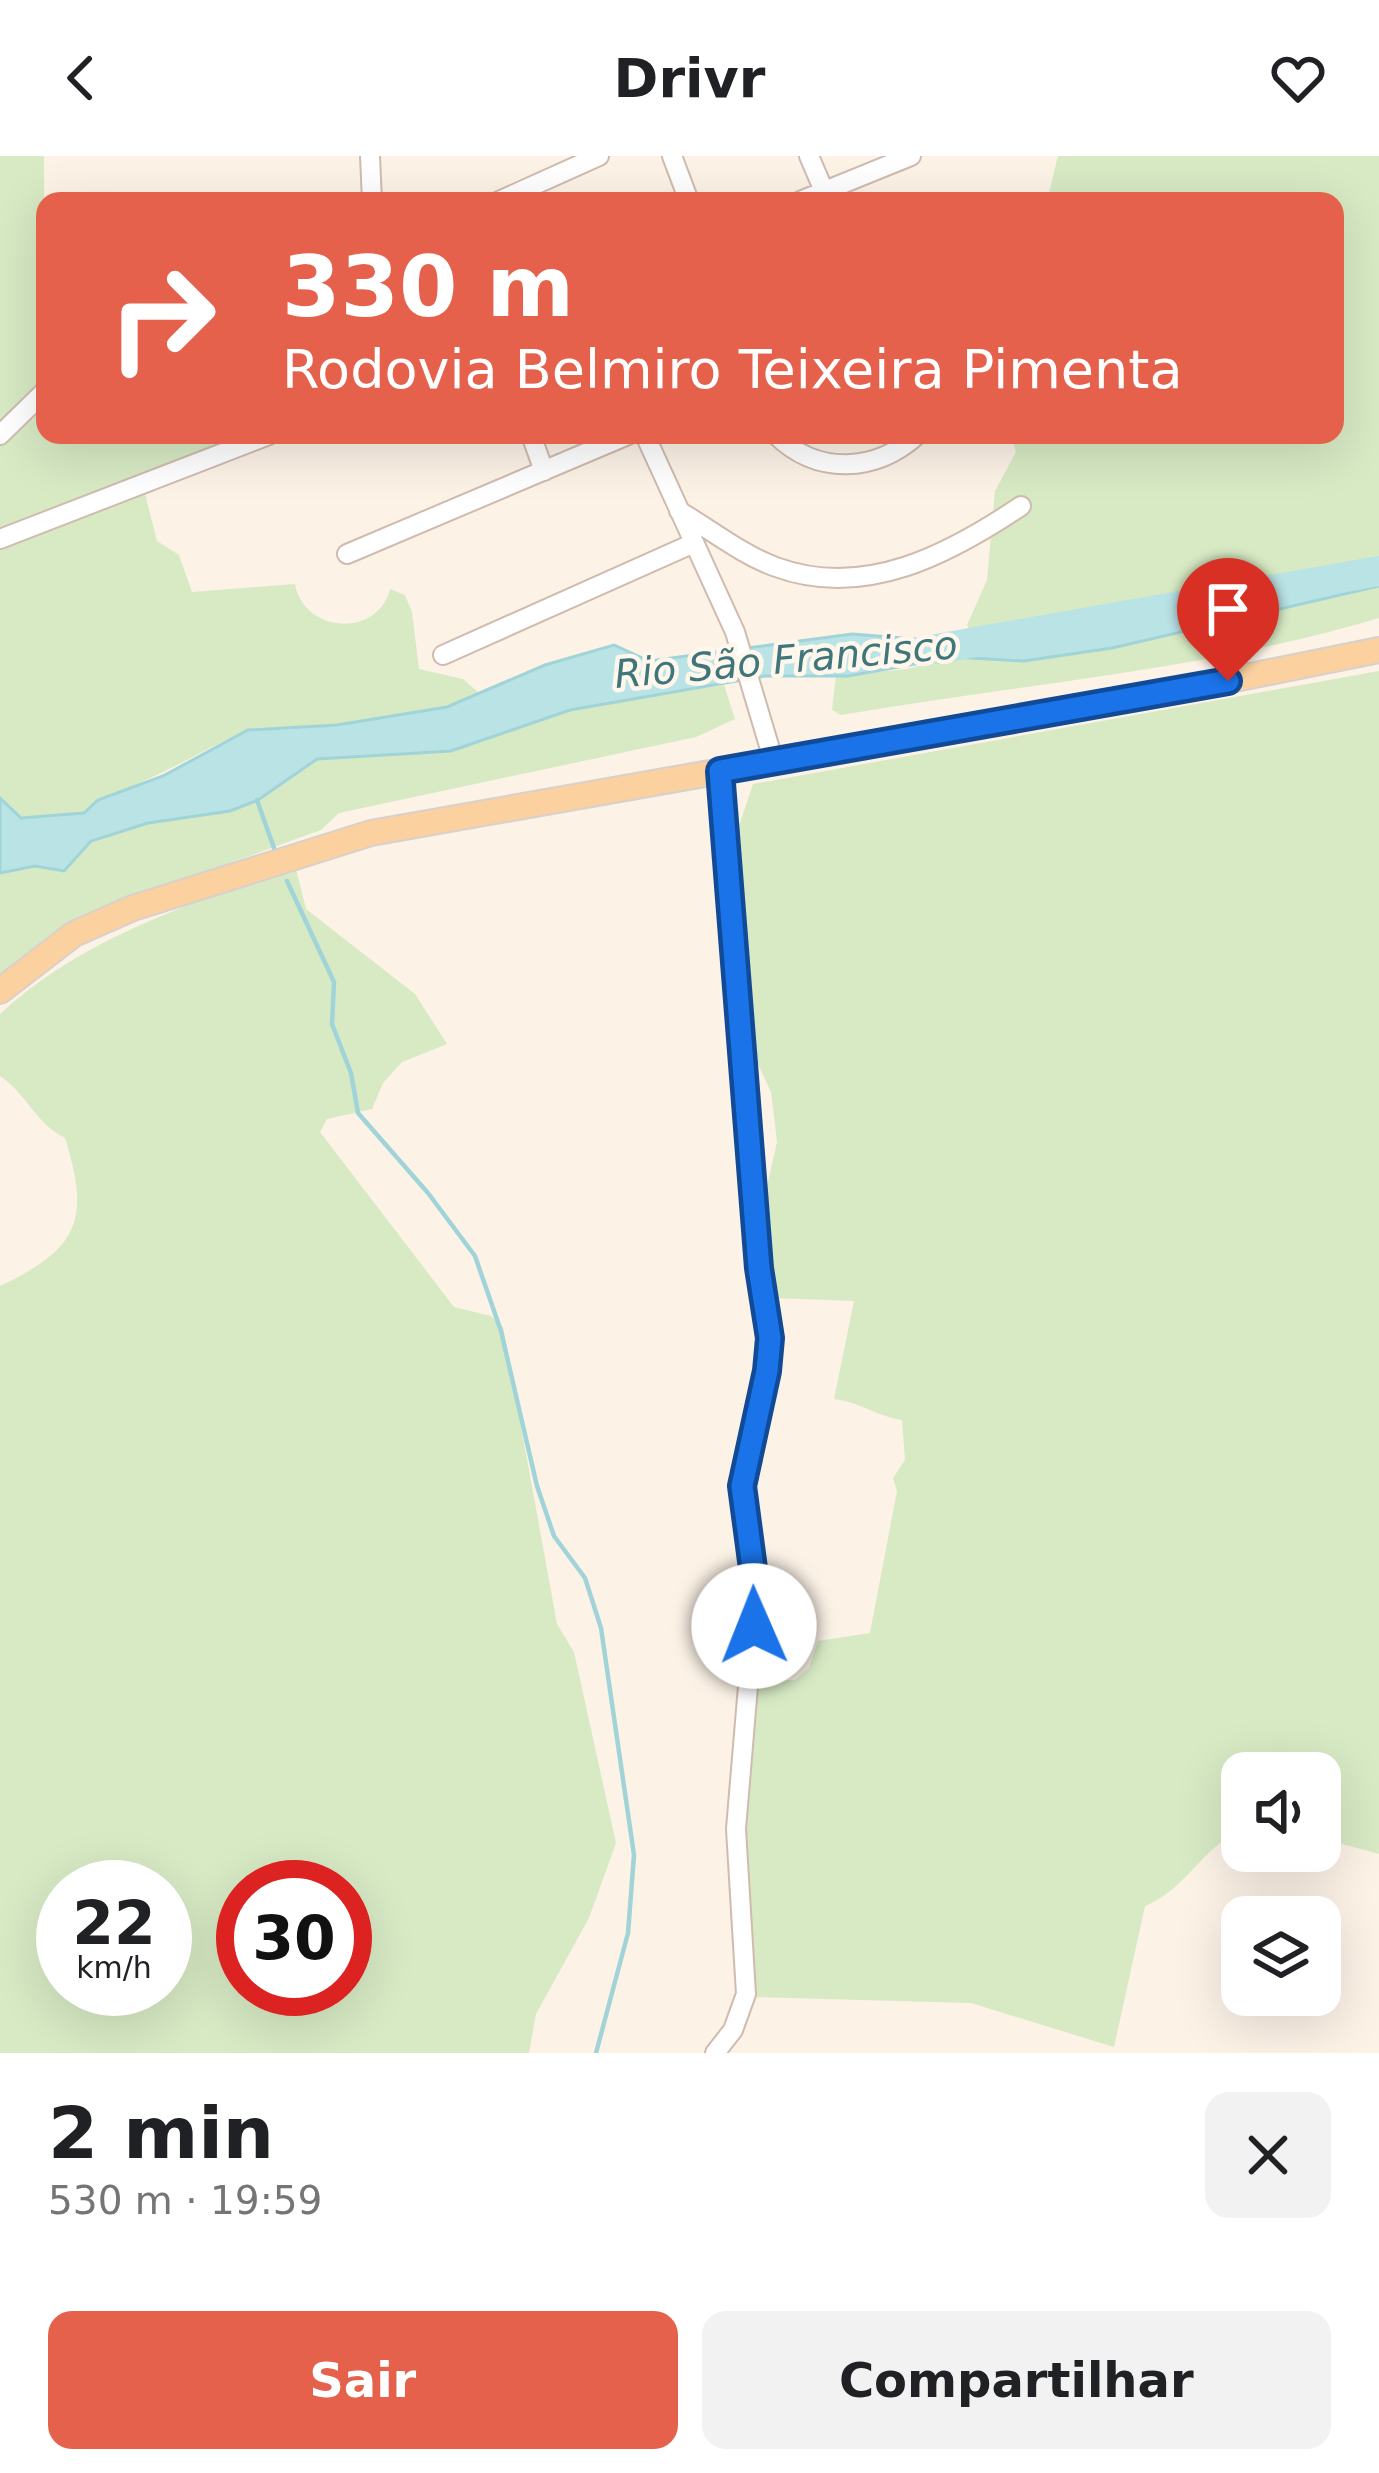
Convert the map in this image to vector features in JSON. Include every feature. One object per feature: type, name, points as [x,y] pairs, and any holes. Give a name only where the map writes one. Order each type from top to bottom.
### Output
[{"type":"main road","points":[[0,992],[74,934],[114,916],[371,833],[1190,688],[1379,650]]},
{"type":"street","points":[[370,156],[372,192]]},
{"type":"street","points":[[538,192],[599,156]]},
{"type":"street","points":[[672,156],[686,192]]},
{"type":"street","points":[[809,156],[824,191],[911,156]]},
{"type":"street","points":[[0,435],[36,400]]},
{"type":"street","points":[[0,539],[246,444]]},
{"type":"street","points":[[534,444],[544,471]]},
{"type":"street","points":[[346,554],[607,444]]},
{"type":"street","points":[[649,444],[735,632],[773,760]]},
{"type":"street","points":[[792,444],[816,458],[860,465],[893,457],[907,444]]},
{"type":"street","points":[[679,511],[777,568],[813,574],[869,574],[922,565],[1021,506]]},
{"type":"street","points":[[443,655],[694,543]]},
{"type":"street","points":[[715,2053],[734,2030],[746,1994],[736,1829],[756,1591],[742,1486],[770,1338],[759,1268],[720,771]]},
{"type":"green space","points":[[0,156],[44,156],[44,192],[36,192],[36,444],[228,444],[143,486],[157,541],[179,555],[192,592],[295,584],[312,613],[341,624],[371,616],[390,589],[405,595],[412,612],[419,669],[463,679],[479,693],[391,718],[300,729],[251,729],[108,796],[72,818],[26,818],[0,798]]},
{"type":"green space","points":[[1058,156],[1379,156],[1379,563],[1265,589],[1222,607],[1181,599],[1046,636],[1012,635],[978,644],[967,625],[987,580],[995,491],[1016,452],[1014,444],[1344,444],[1344,192],[1049,192]]},
{"type":"green space","points":[[1379,586],[1379,618],[1246,651],[841,715],[832,710],[836,676],[907,669],[954,657],[1024,661],[1112,648]]},
{"type":"green space","points":[[1379,671],[1379,1854],[1341,1844],[1341,1752],[1221,1752],[1221,1843],[1172,1889],[1145,1906],[1114,2047],[971,2003],[749,1997],[754,1944],[742,1849],[753,1692],[775,1680],[795,1680],[809,1668],[818,1641],[870,1633],[897,1491],[893,1478],[905,1460],[902,1420],[834,1399],[854,1301],[771,1298],[763,1204],[777,1142],[771,1092],[751,1049],[745,1016],[730,853],[753,784]]},
{"type":"green space","points":[[724,685],[735,719],[696,737],[339,813],[321,830],[150,892],[0,982],[0,873],[35,866],[64,871],[90,841],[148,823],[230,811],[258,800],[317,759],[451,751],[570,710]]},
{"type":"green space","points":[[295,865],[306,909],[415,994],[447,1044],[402,1062],[383,1083],[372,1109],[327,1119],[320,1132],[454,1307],[491,1316],[503,1327],[557,1624],[574,1652],[616,1843],[589,1918],[536,2014],[529,2053],[0,2053],[0,1286],[62,1245],[72,1229],[77,1191],[65,1138],[46,1125],[0,1076],[0,1014],[66,964],[177,909]]},
{"type":"water","points":[[1379,563],[1379,586],[1112,648],[1024,661],[954,657],[848,676],[765,676],[570,710],[451,751],[317,759],[258,800],[230,811],[148,823],[91,841],[64,871],[35,866],[0,873],[0,798],[21,818],[84,813],[98,800],[163,776],[248,730],[337,725],[447,707],[545,665],[614,645],[649,661],[852,634],[978,644],[1012,635],[1046,636],[1181,599],[1222,606],[1265,589]]},
{"type":"waterway","name":"Rio São Francisco","points":[[936,649],[1379,571]]},
{"type":"waterway","points":[[257,800],[275,851]]},
{"type":"waterway","points":[[287,881],[334,982],[332,1024],[351,1073],[358,1113],[475,1256],[501,1331],[537,1486],[554,1536],[585,1578],[601,1628],[634,1855],[628,1933],[596,2053]]},
{"type":"route","points":[[754,1626],[756,1591],[742,1486],[770,1338],[759,1268],[720,771],[1228,681]]}]
